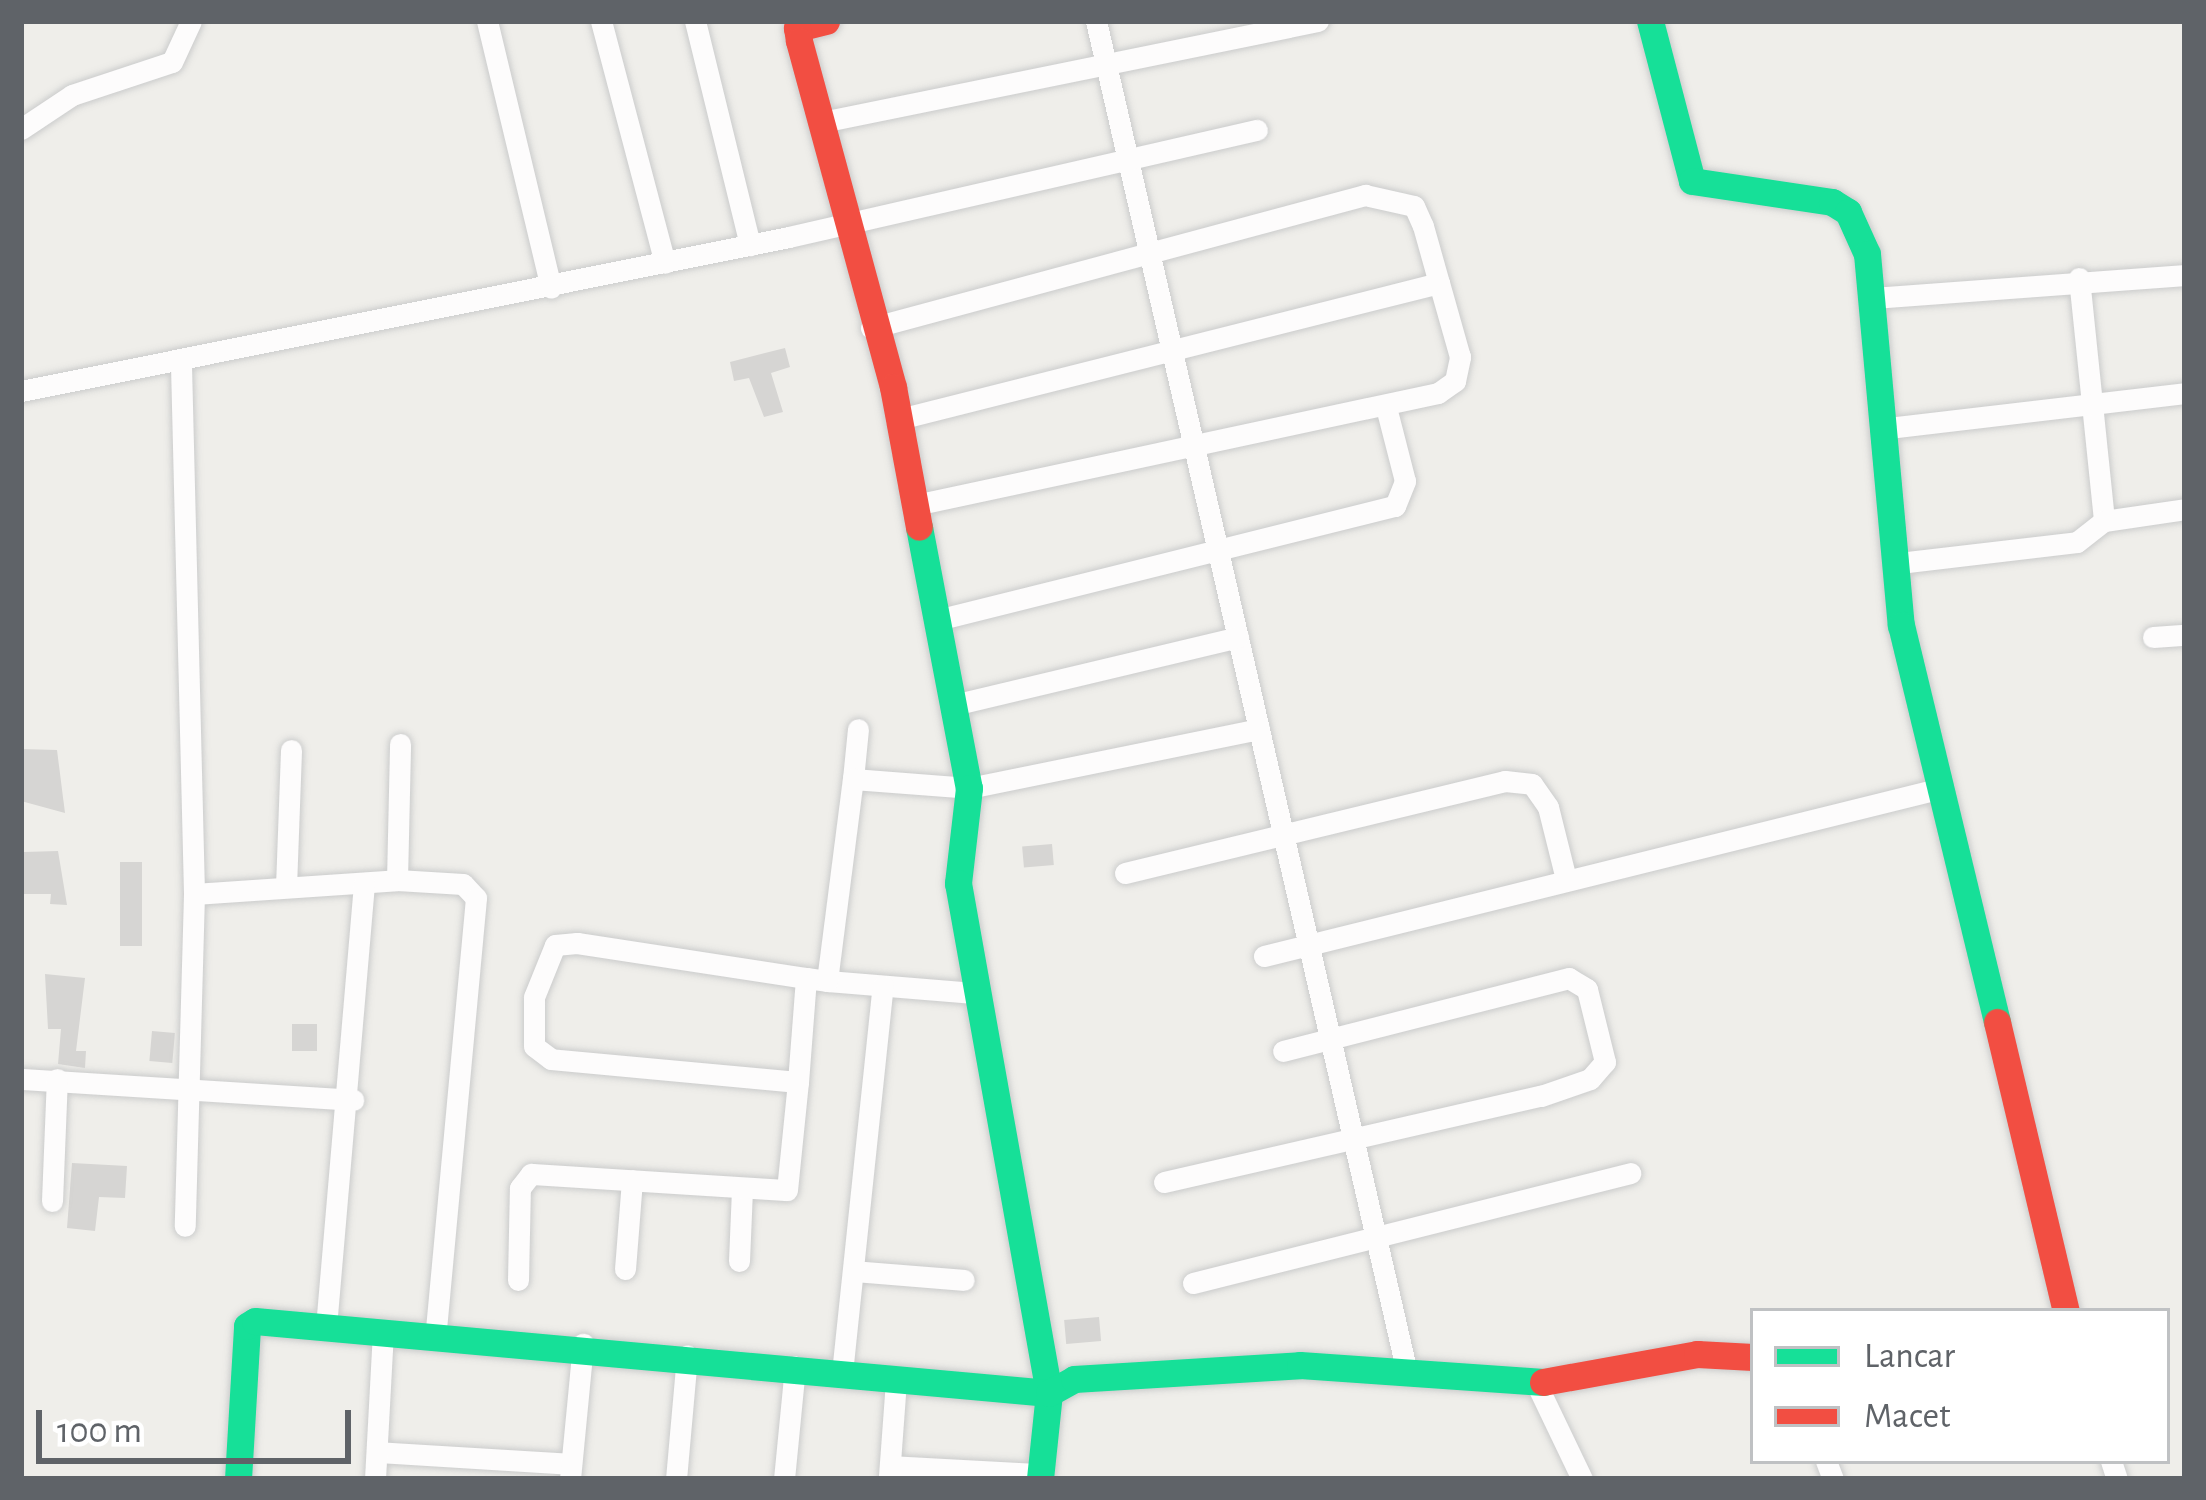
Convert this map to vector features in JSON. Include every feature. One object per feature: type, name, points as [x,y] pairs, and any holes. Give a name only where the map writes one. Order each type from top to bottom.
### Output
[{"type":"street","points":[[21,129],[72,95],[172,62],[191,21]]},
{"type":"street","points":[[487,21],[551,287]]},
{"type":"street","points":[[601,21],[665,263]]},
{"type":"street","points":[[695,21],[750,245]]},
{"type":"street","points":[[826,21],[796,25],[843,221],[899,419],[969,788],[958,883],[1049,1393],[1040,1476],[890,1472],[896,1380]]},
{"type":"street","points":[[1096,21],[1407,1372]]},
{"type":"street","points":[[822,122],[1318,21]]},
{"type":"street","points":[[1650,21],[1692,181],[1841,206],[1867,254],[1888,428],[1901,625],[2065,1308]]},
{"type":"street","points":[[21,392],[181,365],[750,245],[1257,130]]},
{"type":"street","points":[[871,328],[1150,253],[1394,196],[1414,206],[1460,357],[1455,381],[1388,411],[916,505]]},
{"type":"street","points":[[1874,298],[2079,278],[2185,275]]},
{"type":"street","points":[[2079,278],[2104,521]]},
{"type":"street","points":[[899,419],[1439,283]]},
{"type":"street","points":[[181,365],[194,894],[185,1226]]},
{"type":"street","points":[[1888,428],[2090,409],[2185,393]]},
{"type":"street","points":[[937,620],[1395,506],[1406,481],[1388,411]]},
{"type":"street","points":[[1899,563],[2077,542],[2104,521],[2185,509]]},
{"type":"street","points":[[2153,637],[2185,635]]},
{"type":"street","points":[[953,705],[1238,637]]},
{"type":"street","points":[[854,779],[969,788],[1259,728]]},
{"type":"street","points":[[518,1280],[520,1188],[530,1174],[787,1190],[798,1082],[854,779],[858,729]]},
{"type":"street","points":[[397,880],[400,744]]},
{"type":"street","points":[[286,887],[291,751]]},
{"type":"street","points":[[1125,873],[1505,781],[1532,784],[1548,807],[1566,879]]},
{"type":"street","points":[[1264,956],[1308,940],[1938,789]]},
{"type":"street","points":[[194,894],[397,880],[463,884],[476,898],[436,1334]]},
{"type":"street","points":[[326,1328],[352,1100],[364,884]]},
{"type":"street","points":[[798,1082],[551,1059],[534,1046],[533,998],[543,956],[577,943],[817,980],[974,993]]},
{"type":"street","points":[[1164,1182],[1354,1142],[1590,1079],[1605,1062],[1587,989],[1568,978],[1329,1034],[1283,1051]]},
{"type":"street","points":[[842,1373],[884,986]]},
{"type":"street","points":[[21,1079],[352,1100]]},
{"type":"street","points":[[52,1202],[56,1079]]},
{"type":"street","points":[[1193,1283],[1630,1173]]},
{"type":"street","points":[[625,1268],[632,1180]]},
{"type":"street","points":[[739,1261],[742,1190]]},
{"type":"street","points":[[853,1271],[964,1280]]},
{"type":"street","points":[[238,1479],[247,1326],[583,1344],[1049,1393],[1074,1378],[1300,1365],[1536,1383],[1697,1354],[1750,1357]]},
{"type":"street","points":[[375,1479],[383,1332]]},
{"type":"street","points":[[377,1452],[571,1472],[583,1344]]},
{"type":"street","points":[[676,1479],[687,1355]]},
{"type":"street","points":[[784,1479],[794,1367]]},
{"type":"street","points":[[1536,1383],[1582,1479]]},
{"type":"building","points":[[785,348],[790,367],[771,373],[783,412],[764,417],[749,378],[734,381],[730,362]]},
{"type":"building","points":[[21,749],[57,750],[65,813],[21,801]]},
{"type":"building","points":[[1052,844],[1054,865],[1024,868],[1022,847]]},
{"type":"building","points":[[58,851],[67,905],[50,904],[51,894],[21,894],[24,852]]},
{"type":"building","points":[[120,862],[142,862],[142,946],[120,946]]},
{"type":"building","points":[[45,974],[85,978],[76,1051],[86,1051],[85,1068],[58,1064],[61,1029],[48,1029]]},
{"type":"building","points":[[292,1024],[317,1024],[317,1051],[292,1051]]},
{"type":"building","points":[[152,1031],[175,1033],[172,1063],[149,1061]]},
{"type":"building","points":[[72,1163],[127,1166],[125,1198],[99,1197],[95,1231],[67,1228]]},
{"type":"building","points":[[1099,1317],[1101,1341],[1066,1344],[1064,1320]]},
{"type":"traffic: fast","points":[[1650,21],[1692,181],[1832,202],[1848,212],[1867,254],[1901,625],[1997,1022]]},
{"type":"traffic: fast","points":[[919,527],[969,788],[958,883],[1049,1393],[1040,1479]]},
{"type":"traffic: fast","points":[[238,1479],[247,1326],[255,1321],[1049,1393],[1074,1379],[1300,1365],[1543,1382]]},
{"type":"traffic: jam","points":[[826,21],[797,28],[799,41],[893,387],[919,527]]},
{"type":"traffic: jam","points":[[1997,1022],[2065,1308]]},
{"type":"traffic: jam","points":[[1543,1382],[1697,1354],[1750,1357]]}]
